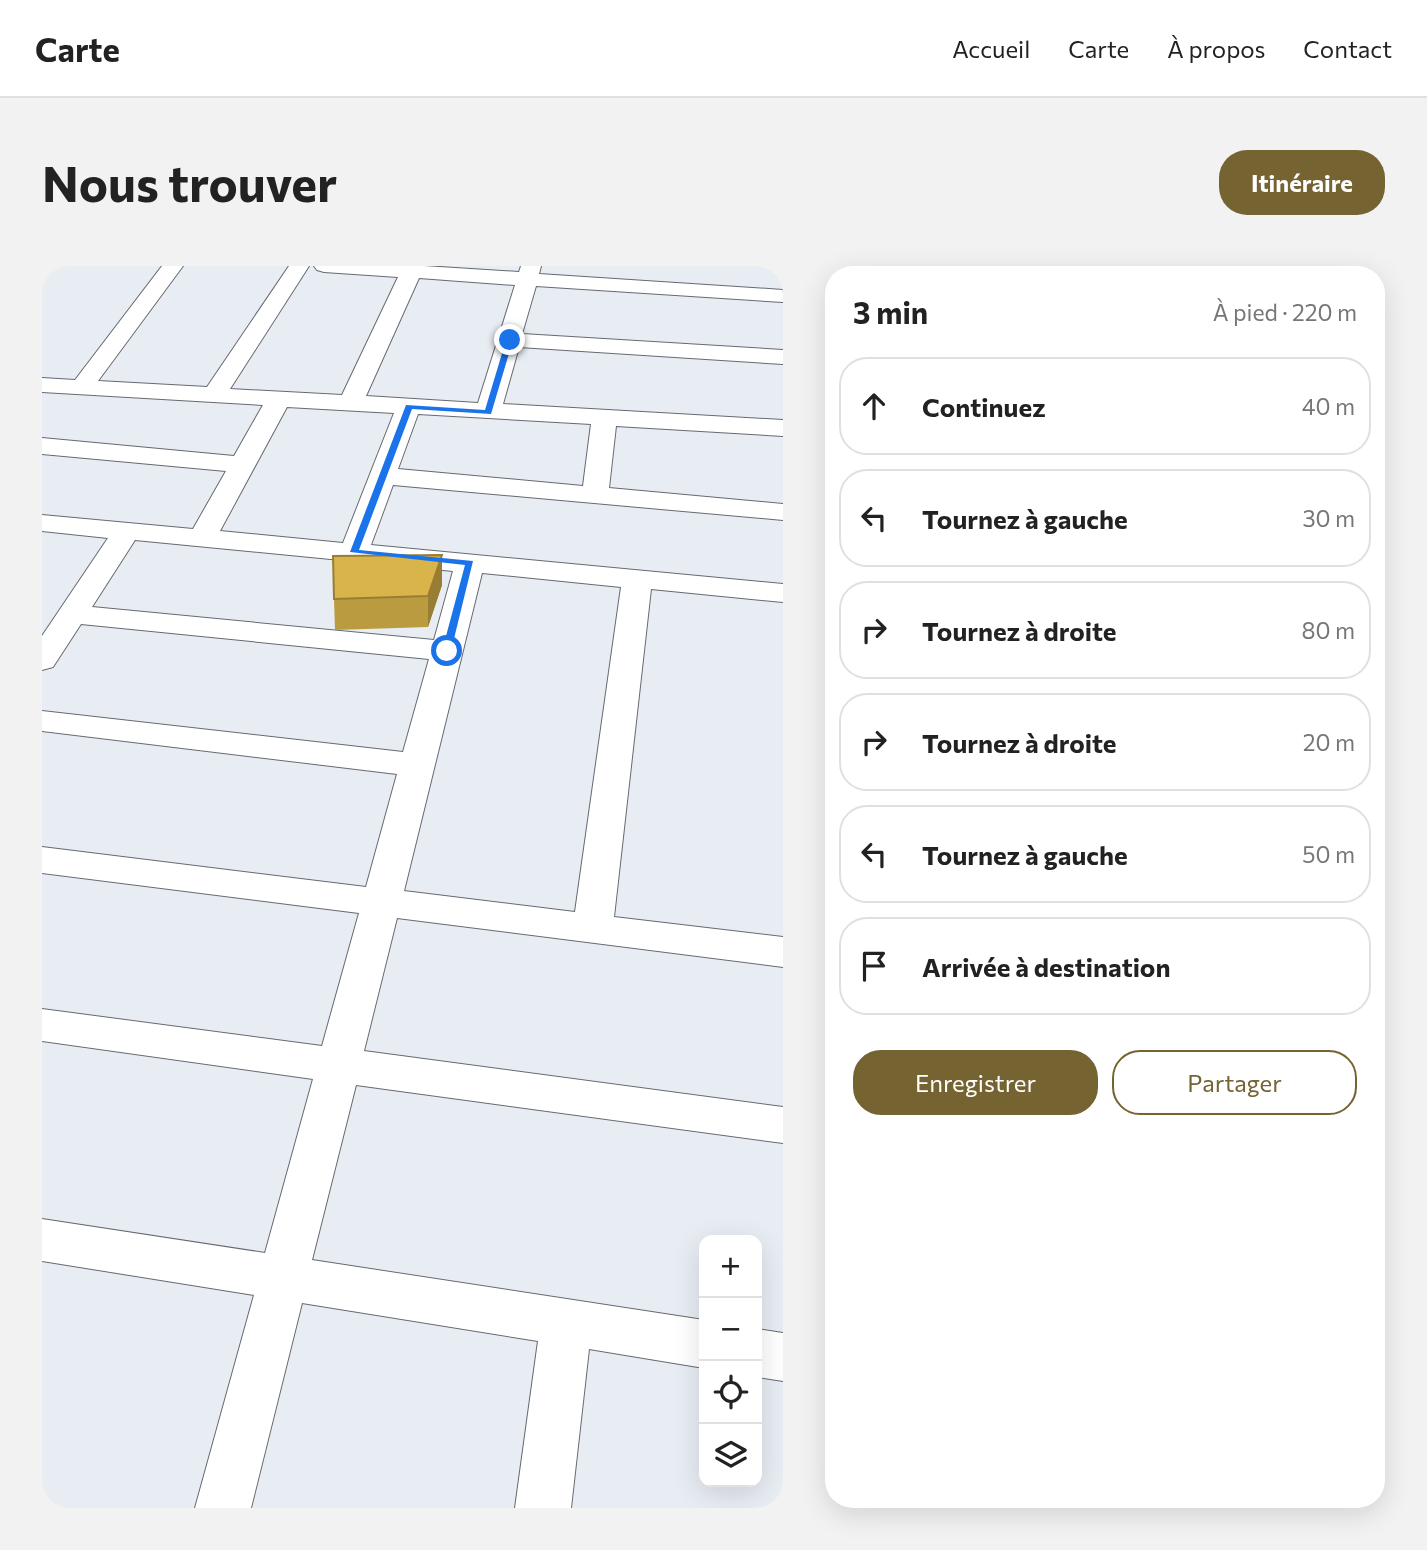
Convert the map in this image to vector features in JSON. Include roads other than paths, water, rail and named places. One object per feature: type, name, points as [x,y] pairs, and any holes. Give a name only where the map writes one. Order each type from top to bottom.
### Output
[{"type":"street","points":[[80,389],[173,266]]},
{"type":"street","points":[[214,395],[299,266]]},
{"type":"street","points":[[324,266],[529,273],[783,296]]},
{"type":"street","points":[[351,402],[412,269]]},
{"type":"street","points":[[488,412],[529,273]]},
{"type":"street","points":[[510,340],[783,357]]},
{"type":"street","points":[[42,385],[783,428]]},
{"type":"street","points":[[202,538],[279,399]]},
{"type":"street","points":[[354,552],[409,406]]},
{"type":"street","points":[[595,495],[604,418]]},
{"type":"street","points":[[42,446],[242,465]]},
{"type":"street","points":[[383,476],[783,512]]},
{"type":"street","points":[[42,523],[783,593]]},
{"type":"street","points":[[42,660],[127,531]]},
{"type":"street","points":[[223,1508],[470,563]]},
{"type":"street","points":[[593,928],[637,579]]},
{"type":"street","points":[[73,614],[447,651]]},
{"type":"street","points":[[42,721],[417,765]]},
{"type":"street","points":[[42,860],[783,952]]},
{"type":"street","points":[[42,1025],[783,1125]]},
{"type":"street","points":[[42,1240],[699,1344]]},
{"type":"street","points":[[544,1508],[566,1323]]},
{"type":"street","points":[[762,1354],[783,1357]]}]
